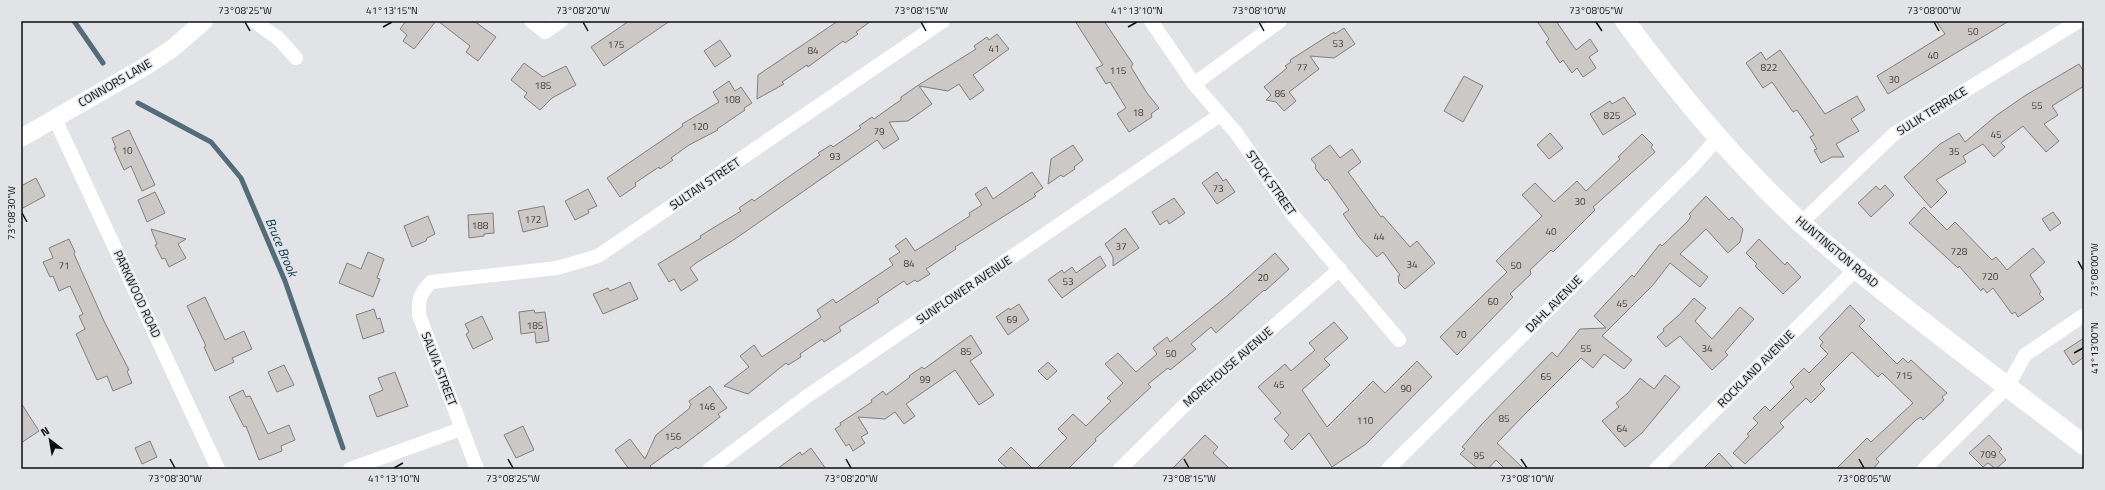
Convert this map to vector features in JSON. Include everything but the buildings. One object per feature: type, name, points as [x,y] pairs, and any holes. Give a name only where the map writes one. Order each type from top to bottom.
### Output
[{"type":"main road","name":"HUNTINGTON ROAD","points":[[1625,21],[1681,95],[1718,138],[1761,184],[1801,223],[1855,270],[2006,387],[2084,445]]},
{"type":"street","name":"CONNORS LANE","points":[[21,138],[146,66],[180,43],[204,21]]},
{"type":"street","points":[[254,21],[279,39],[296,58]]},
{"type":"street","points":[[531,21],[545,32],[561,21]]},
{"type":"street","name":"SULTAN STREET","points":[[441,279],[557,268],[598,256],[943,21]]},
{"type":"street","name":"STOCK STREET","points":[[1151,21],[1194,84],[1237,134],[1293,216],[1340,269],[1399,340]]},
{"type":"street","points":[[1194,84],[1280,21]]},
{"type":"street","name":"SULIK TERRACE","points":[[1801,223],[1894,134],[2079,21]]},
{"type":"street","name":"SUNFLOWER AVENUE","points":[[710,469],[806,397],[1220,115]]},
{"type":"street","name":"PARKWOOD ROAD","points":[[55,118],[218,469]]},
{"type":"street","name":"DAHL AVENUE","points":[[1388,469],[1692,167],[1718,138]]},
{"type":"street","name":"MOREHOUSE AVENUE","points":[[1120,469],[1200,390],[1340,269]]},
{"type":"street","name":"ROCKLAND AVENUE","points":[[1656,469],[1855,270]]},
{"type":"street","name":"SALVIA STREET","points":[[441,279],[431,282],[422,290],[418,301],[419,315],[476,469]]},
{"type":"street","points":[[1924,469],[2006,387],[2025,356],[2084,315]]},
{"type":"street","points":[[356,467],[461,429]]},
{"type":"waterway","name":"Bruce Brook","points":[[74,21],[103,63]]},
{"type":"waterway","name":"Bruce Brook","points":[[138,103],[211,142],[241,178],[285,281],[343,448]]}]
